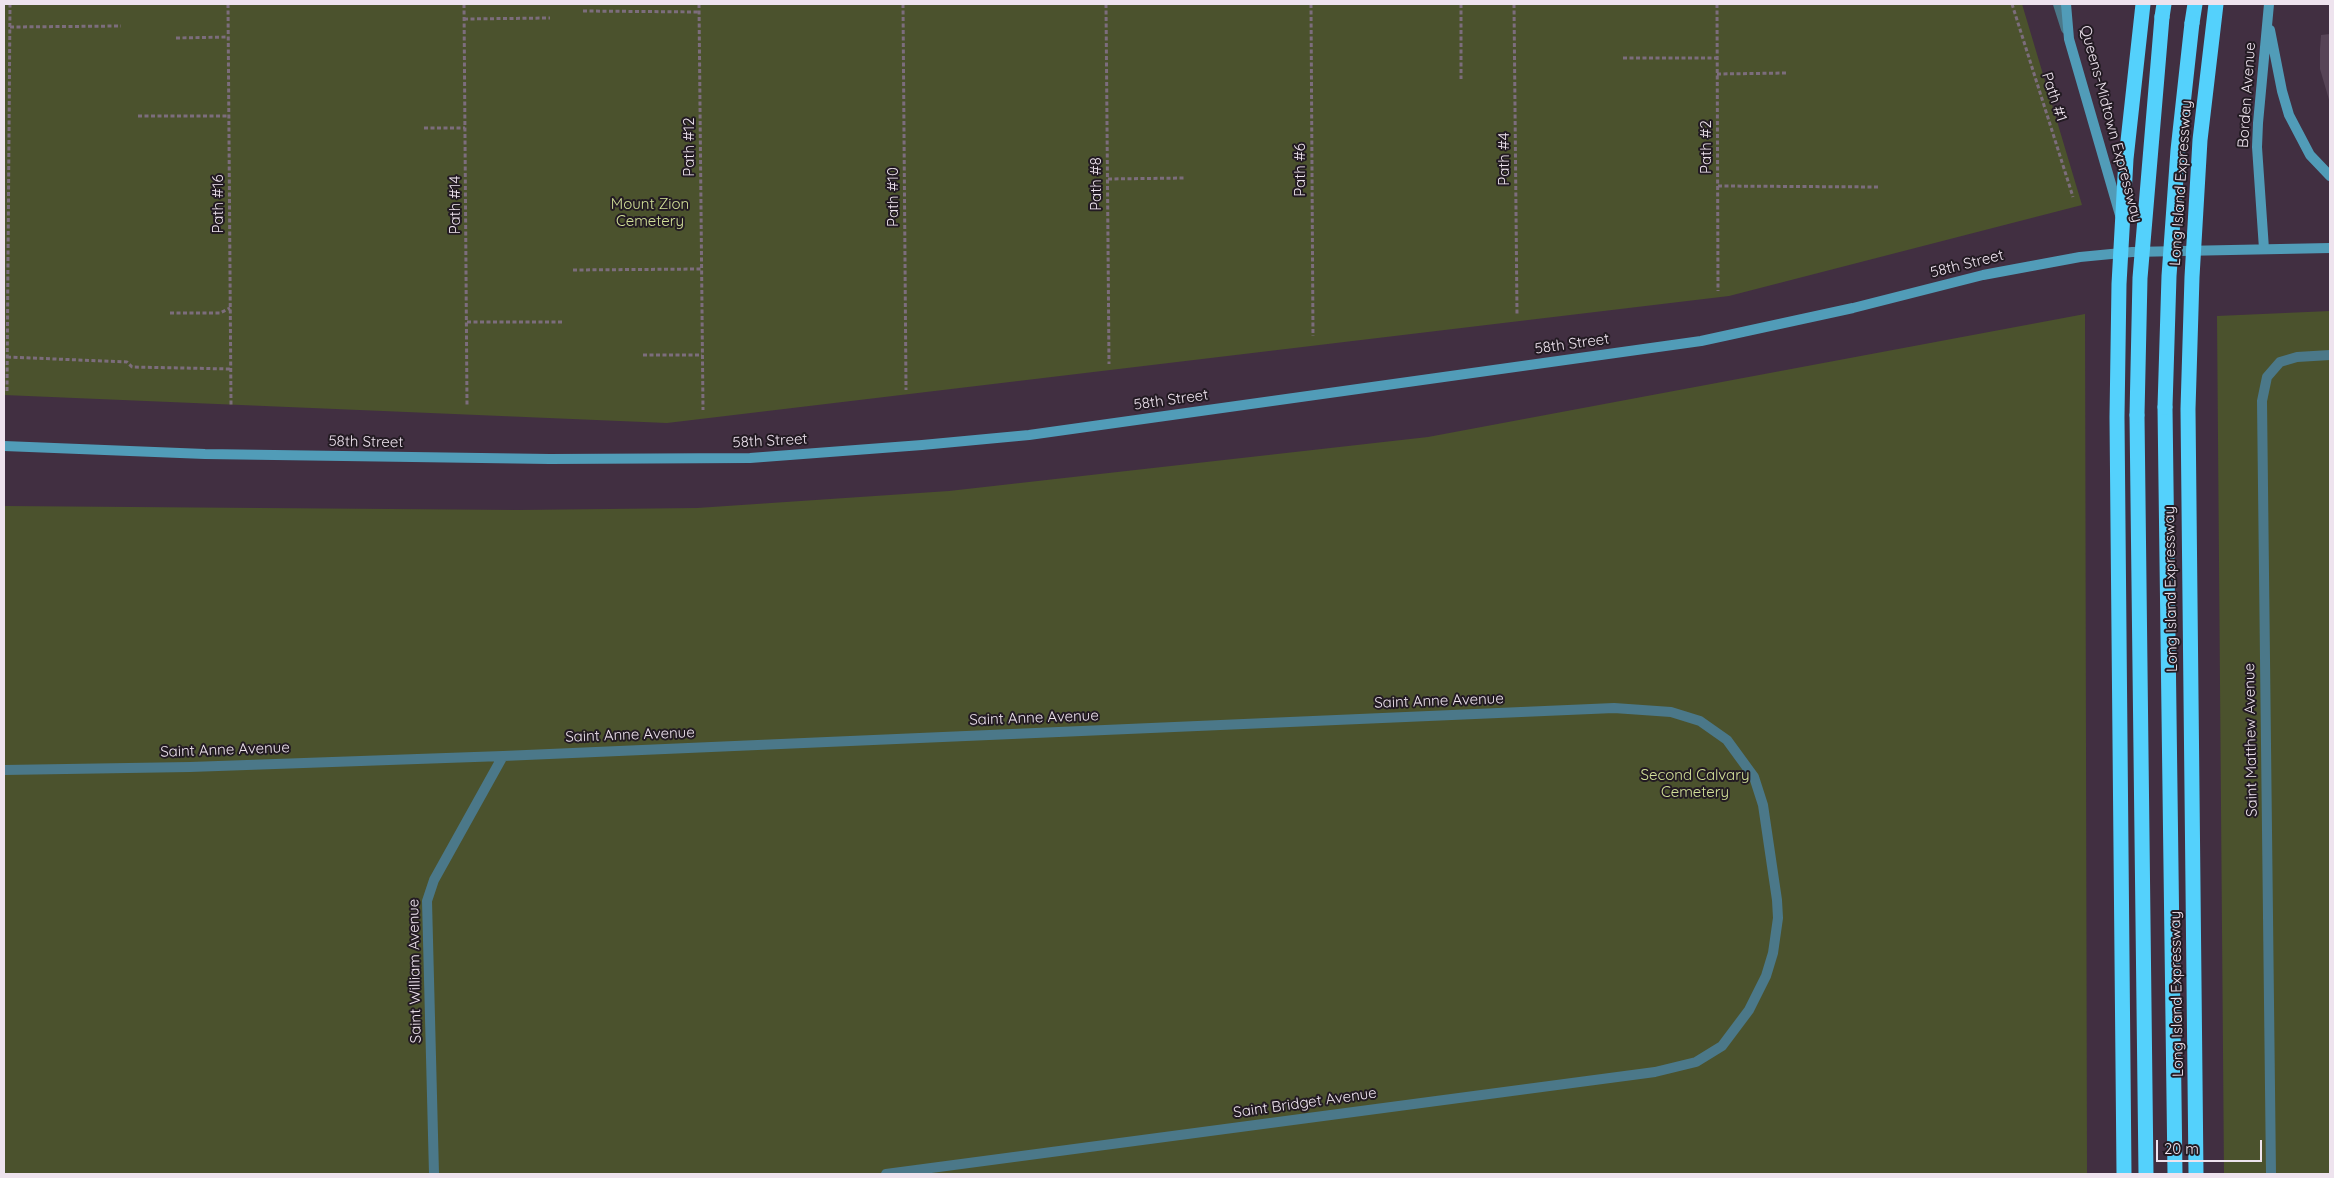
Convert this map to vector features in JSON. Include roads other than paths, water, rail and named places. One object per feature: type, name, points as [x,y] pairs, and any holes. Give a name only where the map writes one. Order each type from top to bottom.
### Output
[{"type":"highway","points":[[2124,1174],[2117,417],[2119,284],[2126,159],[2143,4]]},
{"type":"highway","points":[[2174,1174],[2165,407],[2170,276],[2178,159],[2195,4]]},
{"type":"highway","name":"Long Island Expressway","points":[[2196,1174],[2188,409],[2192,277],[2200,140],[2216,4]]},
{"type":"highway","points":[[2146,1174],[2137,415],[2140,278],[2163,10]]},
{"type":"main road","name":"Queens-Midtown Expressway","points":[[2066,4],[2070,39],[2115,200],[2132,252]]},
{"type":"main road","name":"Borden Avenue","points":[[2264,249],[2257,147],[2259,103],[2269,4]]},
{"type":"main road","points":[[2268,18],[2282,91],[2289,115],[2310,155],[2330,176]]},
{"type":"main road","name":"58th Street","points":[[4,446],[205,454],[560,459],[750,458],[922,445],[1038,433],[1702,341],[1853,308],[2034,264],[2132,252],[2330,248]]},
{"type":"street","points":[[2058,4],[2070,39]]},
{"type":"street","name":"Saint Matthew Avenue","points":[[2271,1174],[2262,400],[2267,377],[2280,362],[2297,357],[2330,355]]},
{"type":"street","name":"Saint Anne Avenue","points":[[4,770],[190,767],[503,756],[1614,708],[1656,710],[1683,715],[1700,721],[1727,740],[1754,777],[1762,798],[1777,900],[1777,934],[1766,976],[1749,1010],[1722,1046]]},
{"type":"street","name":"Saint William Avenue","points":[[434,1174],[428,896],[434,880],[503,756]]},
{"type":"street","name":"Saint Bridget Avenue","points":[[886,1174],[1663,1071],[1696,1062],[1722,1046]]},
{"type":"park label","name":"Mount Zion Cemetery","points":[[650,212]]},
{"type":"park label","name":"Second Calvary Cemetery","points":[[1695,784]]}]
